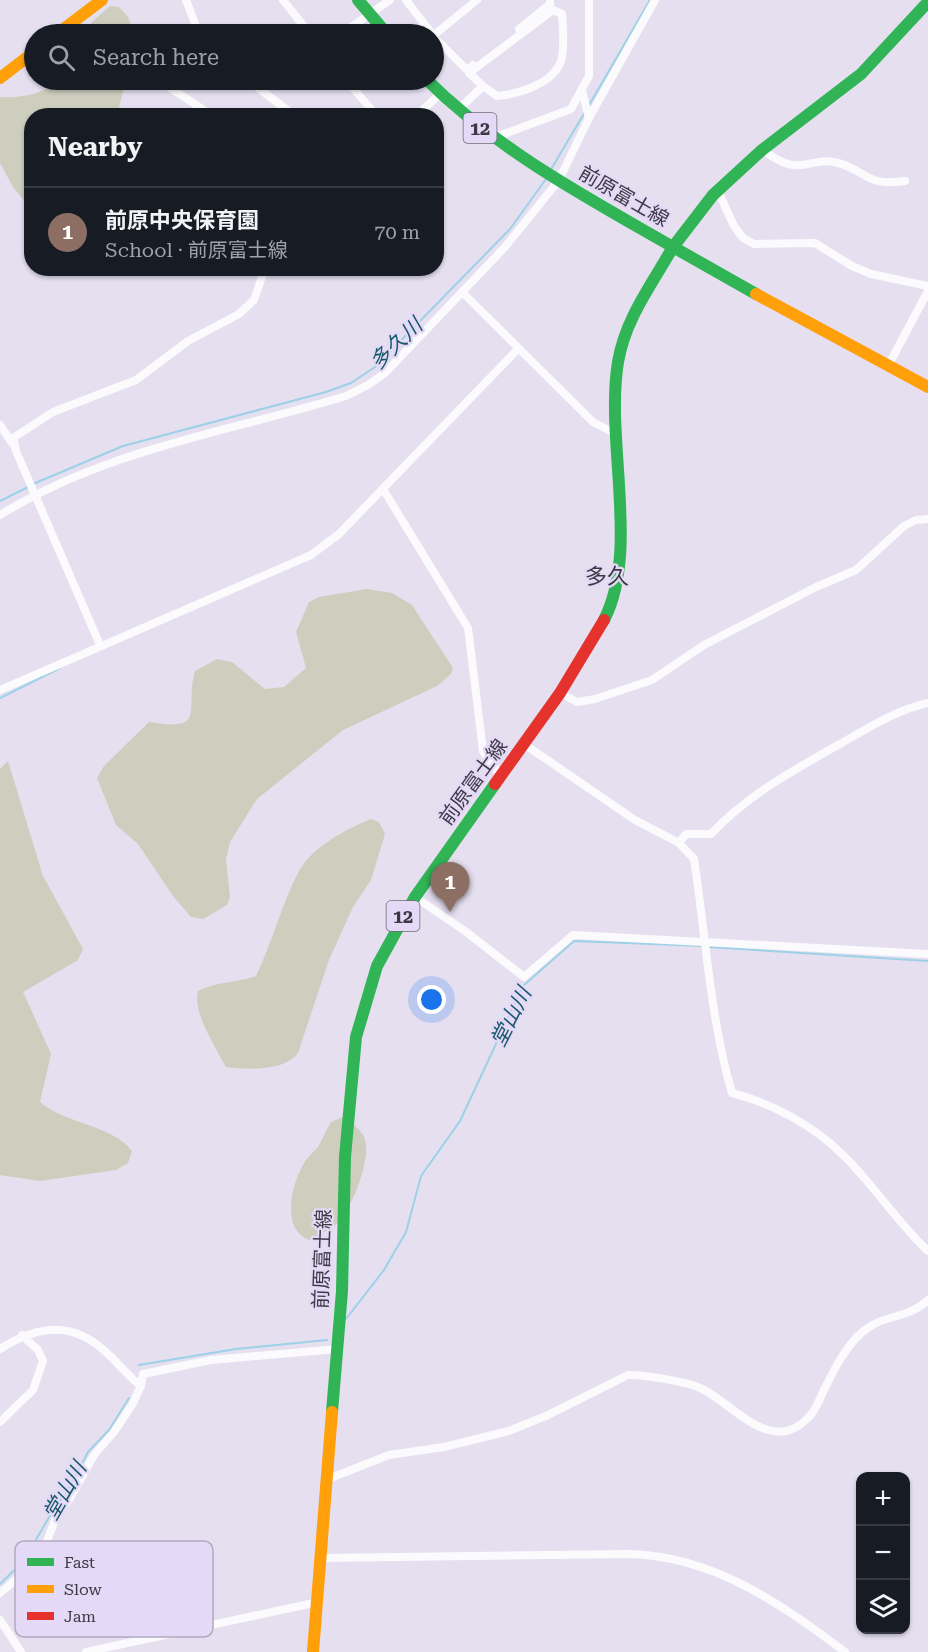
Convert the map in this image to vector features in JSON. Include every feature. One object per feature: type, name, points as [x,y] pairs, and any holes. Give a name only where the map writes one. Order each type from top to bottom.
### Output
[{"type":"main road","points":[[70,24],[102,0]]},
{"type":"main road","points":[[358,0],[378,24]]},
{"type":"main road","points":[[928,3],[861,74],[762,150],[718,190],[673,247],[928,387]]},
{"type":"main road","points":[[0,78],[24,60]]},
{"type":"main road","name":"前原富士線","points":[[313,1652],[342,1292],[345,1157],[356,1037],[377,966],[415,897],[560,693],[608,612],[617,581],[620,530],[614,433],[618,362],[628,324],[673,247],[539,170],[492,138],[436,90]]},
{"type":"street","points":[[186,0],[195,24]]},
{"type":"street","points":[[283,0],[302,24]]},
{"type":"street","points":[[356,24],[390,0]]},
{"type":"street","points":[[406,0],[425,24]]},
{"type":"street","points":[[444,26],[477,0]]},
{"type":"street","points":[[444,46],[467,70],[550,4],[550,0]]},
{"type":"street","points":[[492,138],[571,109],[589,76],[589,0]]},
{"type":"street","points":[[0,515],[35,492],[138,452],[314,406],[368,386],[385,373],[505,247],[559,180],[588,114],[655,0]]},
{"type":"street","points":[[553,10],[562,14],[561,61],[550,77],[509,95],[497,96],[483,86],[469,73],[553,10]]},
{"type":"street","points":[[458,110],[483,86]]},
{"type":"street","points":[[173,90],[201,108]]},
{"type":"street","points":[[261,90],[285,108]]},
{"type":"street","points":[[355,90],[370,108]]},
{"type":"street","points":[[582,91],[588,114]]},
{"type":"street","points":[[425,108],[440,94]]},
{"type":"street","points":[[762,150],[778,161],[799,166],[832,161],[850,167],[870,181],[886,184],[905,181]]},
{"type":"street","points":[[718,190],[734,226],[743,238],[754,244],[815,243],[852,266],[872,274],[928,286]]},
{"type":"street","points":[[12,443],[18,433],[53,412],[136,380],[188,342],[239,314],[254,300],[262,276]]},
{"type":"street","points":[[888,366],[928,291]]},
{"type":"street","points":[[462,292],[592,422],[614,433]]},
{"type":"street","points":[[0,690],[311,555],[339,534],[518,350]]},
{"type":"street","points":[[0,425],[25,470],[100,645]]},
{"type":"street","points":[[383,489],[468,628],[483,751],[492,766],[501,774]]},
{"type":"street","points":[[560,693],[577,702],[652,680],[704,645],[816,587],[856,570],[904,526],[928,519]]},
{"type":"street","points":[[679,843],[686,834],[711,834],[735,811],[782,777],[876,724],[902,711],[928,704]]},
{"type":"street","points":[[525,744],[635,820],[679,843],[694,859],[708,951],[713,1004],[732,1093],[748,1097],[805,1124],[843,1155],[928,1251]]},
{"type":"street","points":[[415,897],[465,931],[524,977],[573,935],[928,954]]},
{"type":"street","points":[[328,1479],[354,1471],[389,1455],[444,1448],[509,1431],[548,1415],[628,1375],[640,1374],[701,1388],[739,1416],[762,1428],[775,1432],[786,1431],[806,1421],[834,1371],[861,1333],[884,1318],[916,1311],[928,1300]]},
{"type":"street","points":[[0,1349],[22,1335],[49,1328],[72,1331],[93,1341],[125,1374],[141,1386]]},
{"type":"street","points":[[0,1422],[33,1390],[44,1361],[38,1350],[22,1335]]},
{"type":"street","points":[[46,1541],[57,1515],[70,1498],[94,1455],[114,1432],[141,1386],[143,1374],[211,1360],[338,1348]]},
{"type":"street","points":[[321,1558],[629,1554],[666,1556],[710,1569],[740,1582],[805,1621],[845,1652]]},
{"type":"street","points":[[0,1593],[15,1580]]},
{"type":"street","points":[[213,1625],[318,1602]]},
{"type":"street","points":[[0,1620],[21,1652]]},
{"type":"street","points":[[86,1652],[156,1637]]},
{"type":"green space","points":[[110,6],[119,7],[128,17],[130,24],[91,24]]},
{"type":"green space","points":[[43,90],[123,90],[119,108],[24,108],[24,200],[13,187],[0,163],[0,97],[31,94]]},
{"type":"green space","points":[[367,589],[392,593],[412,605],[453,668],[451,674],[437,686],[343,730],[257,799],[230,842],[226,859],[230,897],[227,905],[203,919],[191,917],[173,896],[138,844],[116,825],[97,778],[104,766],[149,722],[180,724],[187,721],[190,715],[195,671],[217,659],[232,662],[265,689],[284,687],[306,668],[296,632],[309,602],[319,597]]},
{"type":"green space","points":[[8,761],[43,876],[83,949],[78,960],[23,992],[51,1054],[40,1102],[63,1116],[113,1135],[123,1142],[132,1151],[128,1163],[116,1170],[40,1181],[0,1175],[0,769]]},
{"type":"green space","points":[[371,819],[379,822],[385,834],[371,880],[353,907],[329,960],[298,1053],[284,1063],[265,1068],[226,1067],[198,1009],[198,991],[212,985],[256,976],[287,897],[304,864],[311,855],[330,840]]},
{"type":"green space","points":[[345,1116],[364,1137],[366,1158],[363,1171],[341,1219],[331,1228],[309,1240],[300,1234],[292,1217],[292,1195],[295,1184],[304,1162],[318,1147],[331,1122]]},
{"type":"waterway","name":"多久川","points":[[588,107],[650,0]]},
{"type":"waterway","name":"多久川","points":[[550,171],[585,112]]},
{"type":"waterway","name":"多久川","points":[[33,484],[123,446],[326,392],[351,383],[375,367],[510,229],[546,179]]},
{"type":"waterway","name":"多久川","points":[[0,501],[28,487]]},
{"type":"waterway","points":[[0,698],[60,668]]},
{"type":"waterway","name":"堂山川","points":[[346,1319],[384,1270],[406,1232],[421,1176],[460,1121],[523,986],[574,941],[704,946]]},
{"type":"waterway","name":"堂山川","points":[[709,947],[928,961]]},
{"type":"waterway","name":"堂山川","points":[[139,1365],[236,1349],[327,1340]]},
{"type":"waterway","name":"堂山川","points":[[35,1541],[55,1507],[67,1492],[88,1452],[109,1430],[129,1398]]},
{"type":"waterway","name":"堂山川","points":[[0,1584],[15,1570]]},
{"type":"traffic: fast","points":[[358,0],[378,24]]},
{"type":"traffic: fast","points":[[756,294],[673,247],[713,195],[762,150],[861,74],[928,2]]},
{"type":"traffic: fast","points":[[438,90],[514,151],[576,191],[673,247],[633,316],[618,362],[615,426],[620,494],[620,561],[614,592],[604,620]]},
{"type":"traffic: fast","points":[[332,1412],[342,1291],[345,1157],[356,1037],[377,966],[415,897],[495,784]]},
{"type":"traffic: slow","points":[[70,24],[102,0]]},
{"type":"traffic: slow","points":[[0,78],[24,60]]},
{"type":"traffic: slow","points":[[756,294],[928,387]]},
{"type":"traffic: slow","points":[[313,1652],[332,1412]]},
{"type":"traffic: jam","points":[[495,784],[560,693],[604,620]]},
{"type":"place","name":"前原中央保育園","points":[[450,912]]},
{"type":"district","name":"多久","points":[[607,576]]}]
